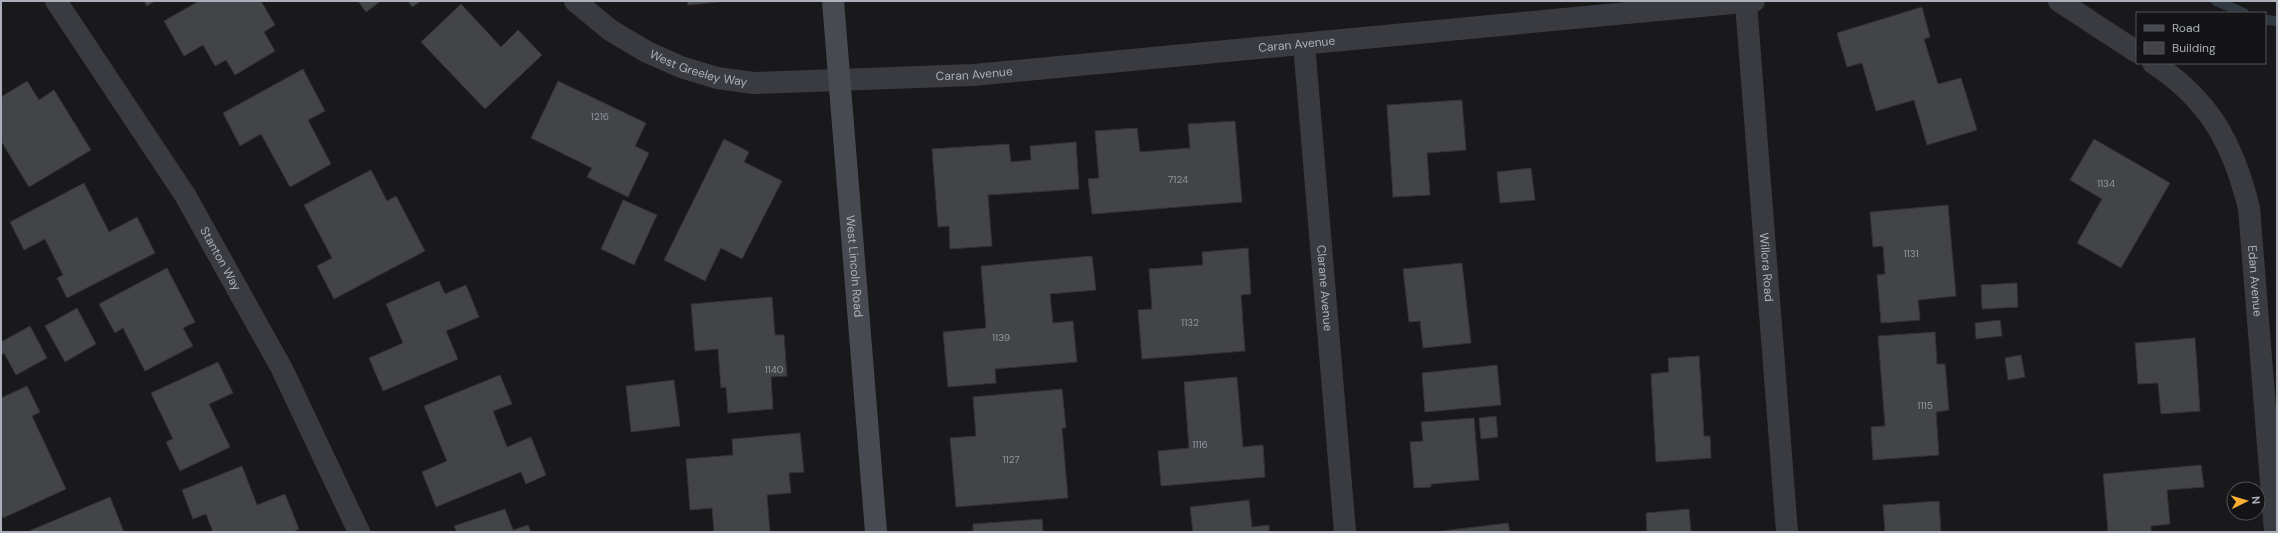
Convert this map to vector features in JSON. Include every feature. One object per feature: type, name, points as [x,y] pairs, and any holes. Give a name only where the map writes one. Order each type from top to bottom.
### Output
[{"type":"street","name":"Stanton Way","points":[[56,1],[185,195],[282,369],[359,532]]},
{"type":"street","name":"West Greeley Way","points":[[576,1],[610,30],[647,52],[703,73],[754,83],[839,81]]},
{"type":"street","name":"West Lincoln Road","points":[[833,1],[876,532]]},
{"type":"street","points":[[2059,1],[2136,51]]},
{"type":"street","name":"Caran Avenue","points":[[839,81],[973,75],[1750,2]]},
{"type":"street","name":"Willora Road","points":[[1750,2],[1787,532]]},
{"type":"street","name":"Clarane Avenue","points":[[1304,44],[1345,532]]},
{"type":"street","name":"Edan Avenue","points":[[2155,64],[2176,78],[2213,118],[2241,175],[2250,208],[2274,532]]},
{"type":"building","points":[[144,1],[155,1],[147,6]]},
{"type":"building","points":[[199,1],[261,1],[275,25],[264,32],[275,51],[235,75],[226,60],[215,66],[203,45],[184,56],[164,21]]},
{"type":"building","points":[[358,1],[381,1],[366,12]]},
{"type":"building","points":[[408,1],[421,1],[412,7]]},
{"type":"building","points":[[687,1],[728,1],[688,5]]},
{"type":"building","points":[[461,4],[501,47],[518,30],[542,55],[485,109],[421,42]]},
{"type":"building","points":[[1922,7],[1930,37],[1924,39],[1938,84],[1961,78],[1977,130],[1927,145],[1914,100],[1876,111],[1862,63],[1847,67],[1837,33]]},
{"type":"building","points":[[303,69],[325,111],[308,120],[331,164],[290,187],[261,134],[240,146],[223,113]]},
{"type":"building","points":[[27,81],[39,100],[54,90],[91,150],[29,187],[1,141],[1,97]]},
{"type":"building","points":[[558,81],[646,123],[635,146],[649,153],[628,197],[587,177],[592,168],[531,138]]},
{"type":"building","points":[[1462,100],[1466,150],[1427,153],[1430,195],[1393,197],[1387,105]]},
{"type":"building","points":[[1235,121],[1242,202],[1092,214],[1088,179],[1099,178],[1095,131],[1137,128],[1140,152],[1190,148],[1188,124]]},
{"type":"building","points":[[724,139],[749,152],[744,162],[782,181],[742,259],[721,248],[705,281],[664,260]]},
{"type":"building","points":[[2094,139],[2170,183],[2121,268],[2077,243],[2102,199],[2070,180]]},
{"type":"building","points":[[1076,142],[1079,189],[988,195],[992,246],[950,249],[949,226],[938,227],[932,149],[1009,144],[1011,162],[1031,160],[1030,146]]},
{"type":"building","points":[[1531,168],[1535,200],[1500,203],[1497,172]]},
{"type":"building","points":[[371,170],[387,201],[396,196],[425,251],[334,299],[317,266],[332,258],[304,205]]},
{"type":"building","points":[[84,183],[109,232],[137,217],[155,253],[67,298],[57,278],[63,275],[45,239],[24,250],[10,222]]},
{"type":"building","points":[[623,200],[657,215],[634,265],[601,249]]},
{"type":"building","points":[[1948,205],[1956,296],[1918,300],[1920,320],[1881,323],[1877,275],[1885,274],[1883,246],[1873,247],[1870,212]]},
{"type":"building","points":[[1248,248],[1251,294],[1241,295],[1245,351],[1142,359],[1138,310],[1152,309],[1149,269],[1203,265],[1202,252]]},
{"type":"building","points":[[1092,256],[1096,290],[1050,294],[1053,323],[1073,321],[1077,362],[995,369],[996,383],[948,387],[943,332],[986,328],[981,266]]},
{"type":"building","points":[[1462,263],[1471,343],[1423,348],[1420,321],[1409,322],[1403,269]]},
{"type":"building","points":[[167,268],[195,322],[183,328],[193,346],[145,371],[123,328],[115,333],[99,304]]},
{"type":"building","points":[[439,281],[445,294],[466,285],[479,317],[446,331],[458,359],[383,391],[369,358],[403,343],[386,304]]},
{"type":"building","points":[[2017,283],[2018,307],[1982,309],[1981,285]]},
{"type":"building","points":[[772,297],[775,335],[784,335],[787,376],[771,377],[773,409],[728,413],[726,387],[721,388],[718,349],[695,351],[691,304]]},
{"type":"building","points":[[77,308],[96,344],[65,362],[45,326]]},
{"type":"building","points":[[2000,320],[2002,336],[1976,339],[1975,323]]},
{"type":"building","points":[[30,326],[47,358],[16,375],[4,353],[1,355],[1,342]]},
{"type":"building","points":[[1935,332],[1937,364],[1945,364],[1949,410],[1936,412],[1939,455],[1873,460],[1871,427],[1885,426],[1878,336]]},
{"type":"building","points":[[2195,338],[2200,411],[2161,414],[2158,383],[2138,384],[2135,343]]},
{"type":"building","points":[[2021,355],[2025,377],[2008,380],[2005,358]]},
{"type":"building","points":[[1699,356],[1704,436],[1710,436],[1711,458],[1656,462],[1651,374],[1669,372],[1668,358]]},
{"type":"building","points":[[218,362],[233,393],[209,404],[230,447],[180,471],[166,442],[173,439],[151,393]]},
{"type":"building","points":[[1497,365],[1501,405],[1425,412],[1422,373]]},
{"type":"building","points":[[500,375],[512,404],[493,411],[507,447],[531,437],[546,475],[526,484],[521,472],[436,507],[422,472],[447,461],[424,406]]},
{"type":"building","points":[[1237,377],[1243,447],[1263,445],[1265,477],[1161,486],[1158,451],[1189,448],[1184,382]]},
{"type":"building","points":[[674,380],[680,426],[631,432],[626,386]]},
{"type":"building","points":[[27,386],[40,412],[32,416],[66,489],[3,518],[1,514],[1,398]]},
{"type":"building","points":[[1062,389],[1066,428],[1062,428],[1068,498],[956,507],[950,438],[976,436],[973,397]]},
{"type":"building","points":[[1496,416],[1498,437],[1481,439],[1479,418]]},
{"type":"building","points":[[1474,418],[1479,480],[1431,484],[1431,487],[1414,488],[1410,442],[1423,441],[1421,422]]},
{"type":"building","points":[[800,433],[804,472],[789,473],[791,493],[767,495],[770,532],[714,532],[712,508],[690,510],[686,459],[733,455],[732,439]]},
{"type":"building","points":[[2201,465],[2204,487],[2167,490],[2170,524],[2151,526],[2151,532],[2108,531],[2103,474]]},
{"type":"building","points":[[242,466],[257,505],[285,494],[299,529],[292,532],[213,532],[206,514],[193,519],[182,490]]},
{"type":"building","points":[[110,497],[124,532],[29,532],[29,531]]},
{"type":"building","points":[[1249,500],[1252,527],[1269,525],[1269,532],[1193,532],[1190,507]]},
{"type":"building","points":[[1939,501],[1941,532],[1885,532],[1883,505]]},
{"type":"building","points":[[505,509],[513,530],[528,525],[531,532],[457,532],[454,526]]},
{"type":"building","points":[[1689,509],[1691,532],[1647,532],[1646,513]]},
{"type":"building","points":[[1042,519],[1043,532],[973,532],[973,524]]},
{"type":"building","points":[[1508,523],[1510,532],[1434,532]]},
{"type":"waterway","points":[[2216,1],[2242,12]]},
{"type":"waterway","points":[[2266,20],[2277,21]]}]
